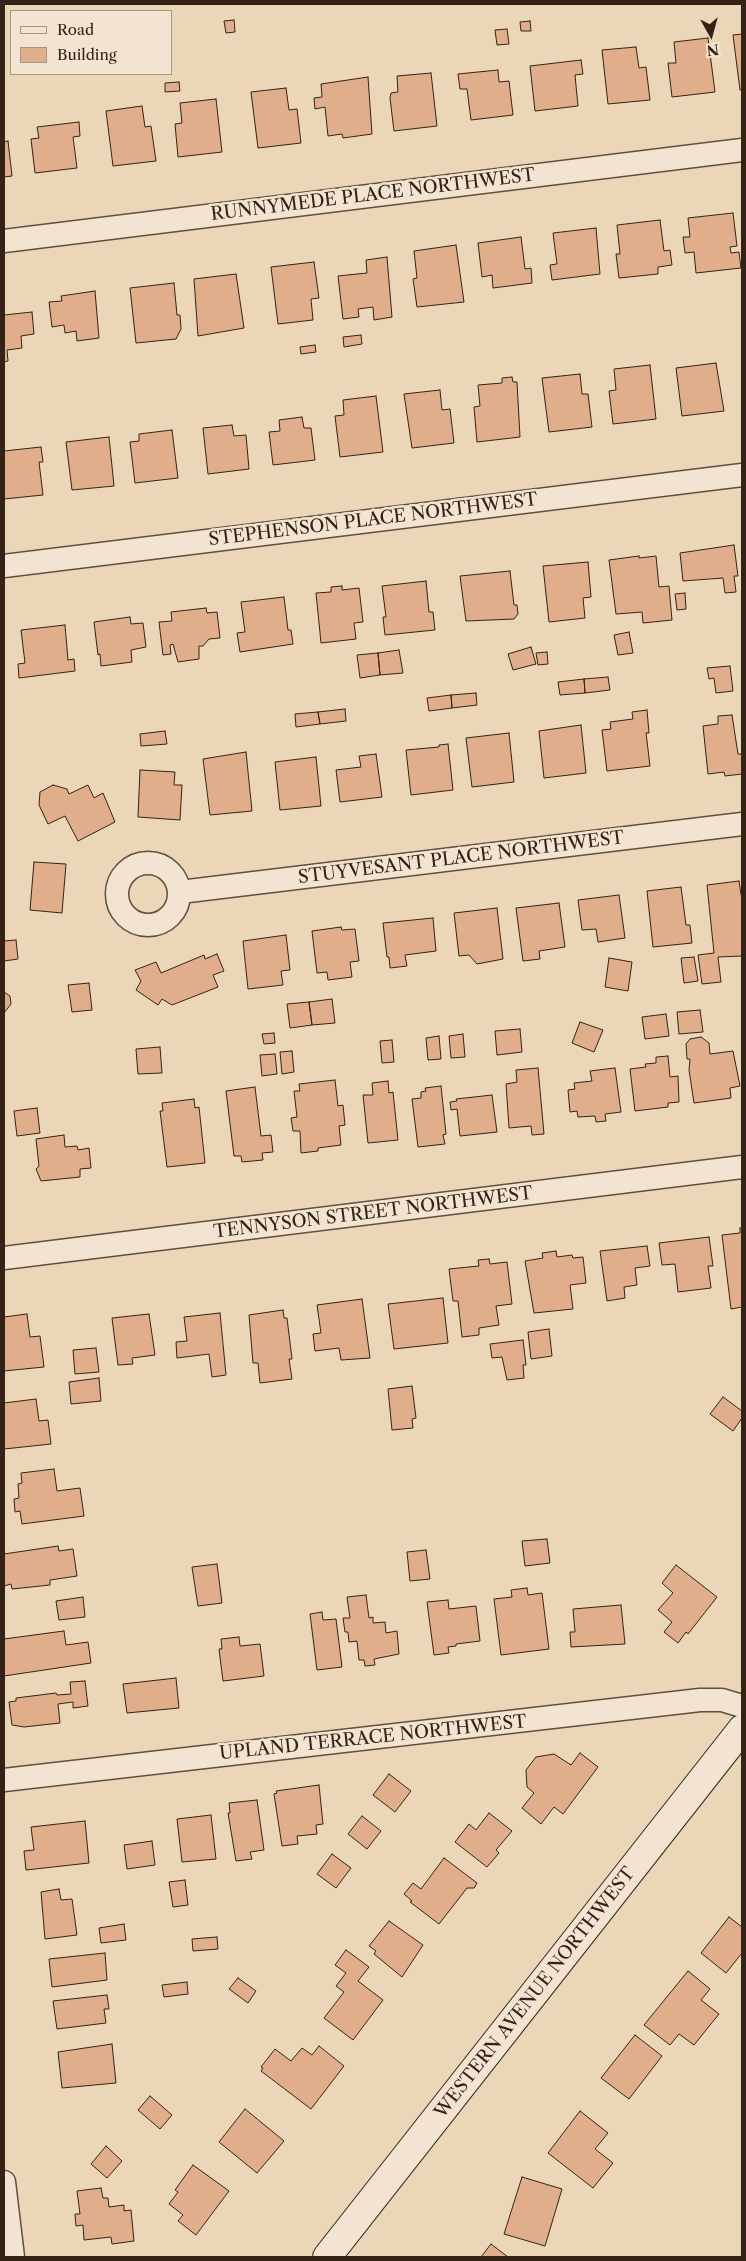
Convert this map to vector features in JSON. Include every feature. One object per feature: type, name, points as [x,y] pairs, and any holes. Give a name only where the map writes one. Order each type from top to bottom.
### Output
[{"type":"street","name":"RUNNYMEDE PLACE NORTHWEST","points":[[4,240],[742,150]]},
{"type":"street","name":"STEPHENSON PLACE NORTHWEST","points":[[4,566],[742,475]]},
{"type":"street","name":"STUYVESANT PLACE NORTHWEST","points":[[180,892],[742,824]]},
{"type":"street","name":"TENNYSON STREET NORTHWEST","points":[[4,1258],[742,1168]]},
{"type":"street","name":"UPLAND TERRACE NORTHWEST","points":[[4,1780],[700,1700],[722,1700],[742,1706]]},
{"type":"street","name":"WESTERN AVENUE NORTHWEST","points":[[327,2257],[742,1729]]},
{"type":"street","points":[[4,2182],[13,2257]]},
{"type":"building","points":[[234,20],[235,32],[226,33],[224,21]]},
{"type":"building","points":[[530,21],[531,31],[521,31],[520,22]]},
{"type":"building","points":[[507,29],[509,44],[497,45],[495,30]]},
{"type":"building","points":[[742,34],[742,90],[740,90],[733,35]]},
{"type":"building","points":[[708,38],[715,92],[672,97],[668,63],[676,63],[674,42]]},
{"type":"building","points":[[636,47],[639,68],[646,67],[650,100],[608,104],[602,50]]},
{"type":"building","points":[[581,60],[583,74],[575,75],[578,106],[535,111],[530,66]]},
{"type":"building","points":[[498,70],[499,82],[509,81],[513,115],[471,120],[467,89],[460,89],[458,74]]},
{"type":"building","points":[[431,73],[437,126],[394,131],[390,98],[391,93],[398,92],[397,76]]},
{"type":"building","points":[[368,77],[372,134],[343,138],[342,134],[328,136],[325,107],[315,109],[314,98],[322,97],[321,84]]},
{"type":"building","points":[[179,82],[180,91],[165,92],[165,83]]},
{"type":"building","points":[[286,88],[289,110],[297,109],[301,143],[258,148],[251,92]]},
{"type":"building","points":[[216,99],[222,152],[178,157],[175,124],[182,123],[180,103]]},
{"type":"building","points":[[142,106],[145,127],[151,126],[156,161],[113,166],[106,111]]},
{"type":"building","points":[[79,122],[80,136],[73,137],[77,168],[35,173],[31,139],[39,138],[37,127]]},
{"type":"building","points":[[8,141],[12,176],[4,177],[4,142]]},
{"type":"building","points":[[733,213],[737,246],[730,247],[731,253],[739,252],[741,268],[696,273],[694,252],[685,253],[683,237],[690,237],[688,218]]},
{"type":"building","points":[[660,220],[664,251],[670,250],[672,265],[658,267],[658,274],[619,278],[616,254],[620,254],[617,225]]},
{"type":"building","points":[[596,228],[600,274],[552,280],[550,265],[557,264],[553,233]]},
{"type":"building","points":[[521,237],[525,269],[531,268],[532,283],[493,288],[492,275],[482,277],[478,243]]},
{"type":"building","points":[[456,245],[464,302],[417,307],[413,279],[417,278],[414,251]]},
{"type":"building","points":[[387,257],[392,317],[374,320],[373,307],[358,309],[359,317],[343,319],[338,276],[367,273],[366,260]]},
{"type":"building","points":[[314,262],[319,298],[311,299],[313,320],[278,324],[271,267]]},
{"type":"building","points":[[236,274],[244,328],[198,336],[194,279]]},
{"type":"building","points":[[174,283],[177,315],[180,315],[181,329],[176,339],[136,343],[130,288]]},
{"type":"building","points":[[95,291],[99,338],[77,341],[76,331],[65,333],[64,325],[52,327],[49,302],[62,301],[61,296]]},
{"type":"building","points":[[32,312],[34,334],[21,336],[22,348],[7,350],[8,361],[4,362],[4,315]]},
{"type":"building","points":[[361,335],[362,344],[344,347],[343,337]]},
{"type":"building","points":[[315,345],[316,352],[301,354],[300,347]]},
{"type":"building","points":[[716,363],[724,411],[682,416],[676,368]]},
{"type":"building","points":[[650,365],[656,419],[613,424],[609,391],[616,390],[614,369]]},
{"type":"building","points":[[580,374],[582,394],[588,394],[592,427],[549,432],[542,378]]},
{"type":"building","points":[[512,377],[513,382],[517,382],[520,437],[477,442],[474,407],[480,406],[478,385],[502,383],[502,378]]},
{"type":"building","points":[[440,390],[442,410],[450,409],[454,443],[412,448],[404,394]]},
{"type":"building","points":[[376,396],[383,452],[340,457],[335,416],[344,415],[343,400]]},
{"type":"building","points":[[302,417],[304,428],[311,428],[315,460],[273,465],[269,432],[280,431],[279,420]]},
{"type":"building","points":[[232,425],[234,436],[246,435],[249,469],[208,474],[203,428]]},
{"type":"building","points":[[172,430],[178,478],[135,483],[130,442],[139,441],[139,434]]},
{"type":"building","points":[[109,437],[114,486],[72,490],[66,442]]},
{"type":"building","points":[[41,447],[43,462],[39,462],[43,495],[4,499],[4,451]]},
{"type":"building","points":[[734,545],[738,576],[734,576],[736,592],[725,593],[723,578],[683,581],[680,553]]},
{"type":"building","points":[[639,556],[639,558],[656,556],[659,587],[669,586],[672,620],[643,623],[642,612],[616,614],[609,560]]},
{"type":"building","points":[[588,562],[591,597],[583,598],[585,618],[549,622],[543,566]]},
{"type":"building","points":[[510,571],[514,605],[517,605],[518,614],[514,619],[466,621],[460,576]]},
{"type":"building","points":[[426,581],[429,612],[433,612],[435,630],[385,635],[383,617],[386,617],[382,586]]},
{"type":"building","points":[[342,586],[342,590],[359,588],[363,622],[354,623],[356,639],[321,643],[316,593],[331,592],[331,587]]},
{"type":"building","points":[[685,593],[686,609],[677,610],[675,594]]},
{"type":"building","points":[[284,597],[288,630],[291,630],[293,644],[240,652],[237,633],[245,632],[241,602]]},
{"type":"building","points":[[206,608],[207,613],[217,612],[220,638],[209,639],[203,646],[199,646],[199,659],[178,662],[173,644],[170,645],[171,654],[163,655],[159,622],[172,621],[171,612]]},
{"type":"building","points":[[130,617],[131,624],[143,623],[146,647],[131,650],[132,662],[101,666],[94,622]]},
{"type":"building","points":[[65,625],[68,660],[74,659],[75,671],[19,678],[18,664],[25,663],[21,630]]},
{"type":"building","points":[[629,632],[633,653],[618,655],[614,635]]},
{"type":"building","points":[[531,647],[536,664],[513,670],[508,654]]},
{"type":"building","points":[[399,650],[403,673],[380,675],[378,653]]},
{"type":"building","points":[[547,652],[548,664],[538,665],[536,653]]},
{"type":"building","points":[[378,653],[380,675],[360,678],[357,655]]},
{"type":"building","points":[[730,666],[733,691],[716,693],[714,678],[709,679],[707,668]]},
{"type":"building","points":[[608,677],[610,690],[585,693],[584,679]]},
{"type":"building","points":[[584,679],[585,693],[560,695],[558,682]]},
{"type":"building","points":[[476,693],[477,705],[452,708],[451,695]]},
{"type":"building","points":[[451,695],[452,708],[429,711],[427,698]]},
{"type":"building","points":[[345,709],[346,721],[320,724],[318,712]]},
{"type":"building","points":[[647,710],[649,733],[646,733],[650,766],[607,771],[602,730],[611,729],[610,722],[633,719],[632,712]]},
{"type":"building","points":[[318,712],[320,724],[296,727],[295,714]]},
{"type":"building","points":[[732,715],[738,754],[742,754],[742,774],[725,776],[724,772],[708,774],[703,726],[718,724],[718,716]]},
{"type":"building","points":[[581,725],[586,773],[544,778],[539,731]]},
{"type":"building","points":[[165,731],[167,744],[141,746],[140,734]]},
{"type":"building","points":[[509,733],[514,782],[472,787],[466,738]]},
{"type":"building","points":[[448,744],[453,790],[411,795],[406,750],[439,747],[439,745]]},
{"type":"building","points":[[246,752],[252,811],[210,815],[203,759]]},
{"type":"building","points":[[376,754],[382,797],[340,802],[336,770],[361,767],[359,756]]},
{"type":"building","points":[[316,757],[321,806],[280,810],[275,762]]},
{"type":"building","points":[[140,770],[175,772],[174,785],[182,785],[180,820],[138,817]]},
{"type":"building","points":[[53,785],[67,789],[69,794],[88,785],[94,798],[103,793],[115,822],[78,841],[65,816],[48,824],[39,805],[40,792]]},
{"type":"building","points":[[34,862],[66,864],[62,913],[30,910]]},
{"type":"building","points":[[739,881],[742,900],[742,956],[718,957],[721,982],[702,984],[698,955],[714,953],[707,885]]},
{"type":"building","points":[[681,887],[686,925],[690,925],[692,943],[653,947],[647,891]]},
{"type":"building","points":[[619,895],[625,938],[598,942],[596,929],[582,930],[578,900]]},
{"type":"building","points":[[559,903],[565,947],[539,951],[540,959],[523,961],[516,908]]},
{"type":"building","points":[[497,908],[503,959],[477,964],[469,955],[459,956],[454,913]]},
{"type":"building","points":[[433,918],[436,951],[405,955],[407,966],[390,968],[383,923]]},
{"type":"building","points":[[341,927],[342,930],[355,929],[359,961],[350,962],[352,977],[328,980],[327,972],[317,973],[312,931]]},
{"type":"building","points":[[286,935],[290,970],[281,971],[283,985],[248,989],[243,941]]},
{"type":"building","points":[[16,940],[18,959],[4,961],[4,941]]},
{"type":"building","points":[[217,954],[224,971],[213,975],[218,987],[172,1005],[162,999],[158,1005],[136,990],[141,981],[135,970],[156,962],[161,973],[204,955],[205,959]]},
{"type":"building","points":[[694,957],[698,981],[684,983],[681,958]]},
{"type":"building","points":[[609,958],[632,962],[628,991],[605,987]]},
{"type":"building","points":[[89,983],[92,1010],[72,1012],[68,985]]},
{"type":"building","points":[[4,992],[10,996],[11,1004],[4,1013]]},
{"type":"building","points":[[332,999],[335,1023],[312,1025],[309,1002]]},
{"type":"building","points":[[309,1002],[312,1025],[290,1028],[287,1004]]},
{"type":"building","points":[[700,1010],[703,1032],[679,1034],[677,1012]]},
{"type":"building","points":[[666,1014],[669,1036],[645,1039],[642,1017]]},
{"type":"building","points":[[580,1022],[603,1030],[594,1052],[572,1043]]},
{"type":"building","points":[[520,1029],[522,1052],[497,1055],[495,1031]]},
{"type":"building","points":[[274,1033],[275,1043],[264,1044],[262,1034]]},
{"type":"building","points":[[463,1034],[465,1057],[451,1058],[449,1036]]},
{"type":"building","points":[[439,1036],[441,1059],[428,1060],[426,1038]]},
{"type":"building","points":[[701,1037],[709,1043],[710,1054],[733,1051],[740,1086],[730,1088],[731,1098],[694,1103],[689,1070],[690,1059],[687,1059],[686,1044],[690,1039]]},
{"type":"building","points":[[392,1040],[394,1062],[382,1063],[380,1041]]},
{"type":"building","points":[[160,1047],[162,1073],[138,1074],[136,1049]]},
{"type":"building","points":[[292,1051],[294,1072],[282,1074],[280,1052]]},
{"type":"building","points":[[275,1054],[277,1074],[262,1076],[260,1055]]},
{"type":"building","points":[[668,1056],[670,1077],[678,1076],[679,1102],[668,1103],[668,1107],[635,1111],[630,1069],[646,1067],[645,1064],[656,1063],[656,1057]]},
{"type":"building","points":[[538,1068],[544,1134],[532,1135],[531,1126],[509,1128],[506,1084],[517,1082],[516,1070]]},
{"type":"building","points":[[615,1068],[621,1112],[605,1114],[606,1121],[596,1122],[595,1116],[578,1117],[577,1111],[570,1112],[568,1090],[575,1089],[574,1083],[592,1081],[590,1071]]},
{"type":"building","points":[[335,1080],[338,1106],[343,1105],[345,1125],[339,1126],[341,1145],[318,1148],[318,1151],[301,1153],[300,1131],[293,1131],[291,1118],[297,1117],[294,1091],[300,1091],[299,1084]]},
{"type":"building","points":[[388,1081],[389,1093],[393,1092],[398,1140],[368,1143],[363,1095],[373,1095],[372,1083]]},
{"type":"building","points":[[441,1086],[446,1134],[443,1135],[445,1144],[418,1147],[412,1099],[421,1098],[421,1092],[426,1091],[425,1088]]},
{"type":"building","points":[[255,1087],[261,1136],[271,1135],[273,1152],[262,1153],[263,1160],[242,1162],[241,1156],[234,1156],[226,1091]]},
{"type":"building","points":[[492,1095],[497,1132],[460,1136],[457,1109],[451,1110],[450,1102],[457,1101],[456,1099]]},
{"type":"building","points":[[194,1099],[195,1108],[199,1107],[205,1163],[167,1167],[160,1111],[163,1111],[162,1103]]},
{"type":"building","points":[[37,1108],[40,1133],[17,1136],[14,1111]]},
{"type":"building","points":[[64,1135],[65,1147],[77,1146],[78,1150],[89,1148],[91,1168],[80,1169],[80,1177],[41,1181],[36,1169],[39,1166],[36,1139]]},
{"type":"building","points":[[740,1228],[742,1228],[742,1307],[731,1309],[722,1235],[740,1233]]},
{"type":"building","points":[[709,1237],[713,1266],[708,1266],[711,1288],[678,1292],[675,1264],[662,1265],[659,1243]]},
{"type":"building","points":[[647,1246],[650,1266],[635,1268],[637,1285],[624,1287],[625,1298],[607,1301],[600,1251]]},
{"type":"building","points":[[556,1251],[557,1257],[572,1255],[573,1258],[583,1257],[586,1283],[570,1285],[573,1309],[534,1313],[525,1261],[543,1258],[542,1253]]},
{"type":"building","points":[[489,1259],[490,1264],[507,1262],[512,1304],[496,1306],[499,1325],[479,1328],[479,1335],[462,1337],[458,1301],[453,1301],[449,1269],[479,1266],[478,1260]]},
{"type":"building","points":[[443,1298],[448,1343],[394,1349],[388,1304]]},
{"type":"building","points":[[362,1299],[370,1358],[341,1360],[339,1348],[315,1351],[313,1334],[321,1333],[317,1305]]},
{"type":"building","points":[[283,1310],[284,1318],[287,1318],[292,1359],[289,1359],[292,1379],[260,1383],[258,1363],[253,1363],[249,1315]]},
{"type":"building","points":[[220,1313],[226,1375],[212,1377],[209,1354],[177,1358],[176,1342],[187,1341],[184,1317]]},
{"type":"building","points":[[27,1314],[30,1337],[40,1336],[44,1367],[4,1371],[4,1317]]},
{"type":"building","points":[[149,1314],[155,1355],[132,1358],[133,1364],[118,1365],[112,1318]]},
{"type":"building","points":[[549,1329],[552,1356],[531,1359],[528,1332]]},
{"type":"building","points":[[523,1340],[526,1365],[523,1365],[524,1378],[507,1380],[502,1357],[492,1358],[490,1344]]},
{"type":"building","points":[[96,1348],[99,1372],[75,1374],[73,1350]]},
{"type":"building","points":[[99,1378],[101,1401],[71,1404],[69,1382]]},
{"type":"building","points":[[412,1386],[416,1418],[412,1419],[413,1428],[392,1430],[388,1389]]},
{"type":"building","points":[[723,1397],[742,1411],[742,1418],[733,1431],[710,1414]]},
{"type":"building","points":[[36,1399],[39,1421],[48,1420],[51,1444],[4,1449],[4,1403]]},
{"type":"building","points":[[54,1469],[57,1491],[80,1488],[84,1516],[22,1524],[20,1511],[15,1512],[14,1499],[19,1498],[18,1484],[22,1483],[21,1473]]},
{"type":"building","points":[[547,1539],[550,1563],[525,1566],[522,1541]]},
{"type":"building","points":[[58,1546],[59,1551],[73,1549],[77,1576],[50,1580],[50,1585],[12,1589],[11,1584],[4,1586],[4,1554]]},
{"type":"building","points":[[426,1550],[430,1579],[410,1581],[407,1552]]},
{"type":"building","points":[[217,1564],[222,1603],[198,1606],[192,1567]]},
{"type":"building","points":[[676,1565],[717,1597],[688,1634],[686,1632],[678,1643],[664,1632],[672,1622],[658,1610],[673,1593],[662,1583]]},
{"type":"building","points":[[527,1588],[528,1595],[542,1593],[549,1649],[501,1655],[494,1599],[512,1597],[511,1590]]},
{"type":"building","points":[[366,1595],[369,1618],[373,1617],[373,1623],[385,1622],[386,1633],[397,1631],[399,1654],[374,1659],[375,1665],[365,1666],[364,1660],[359,1660],[357,1641],[349,1642],[343,1618],[350,1618],[347,1597]]},
{"type":"building","points":[[83,1597],[85,1617],[59,1620],[56,1601]]},
{"type":"building","points":[[448,1600],[449,1609],[476,1606],[480,1641],[456,1644],[456,1646],[448,1647],[449,1653],[434,1655],[427,1602]]},
{"type":"building","points":[[621,1605],[625,1644],[571,1647],[570,1632],[575,1632],[573,1609]]},
{"type":"building","points":[[322,1612],[323,1620],[336,1619],[342,1667],[317,1670],[310,1614]]},
{"type":"building","points":[[64,1631],[66,1645],[88,1642],[91,1663],[4,1676],[4,1639]]},
{"type":"building","points":[[239,1637],[240,1646],[260,1644],[264,1676],[223,1681],[219,1649],[222,1649],[221,1639]]},
{"type":"building","points":[[176,1678],[179,1708],[127,1713],[123,1684]]},
{"type":"building","points":[[85,1681],[88,1706],[73,1708],[73,1702],[58,1704],[60,1723],[24,1727],[12,1725],[9,1702],[16,1701],[16,1698],[56,1693],[57,1695],[71,1694],[70,1682]]},
{"type":"building","points":[[580,1753],[598,1767],[563,1814],[554,1807],[541,1824],[522,1808],[534,1793],[527,1787],[526,1770],[536,1757],[554,1754],[571,1765]]},
{"type":"building","points":[[389,1774],[411,1791],[395,1812],[373,1795]]},
{"type":"building","points":[[319,1785],[323,1824],[316,1825],[317,1834],[297,1836],[298,1844],[282,1846],[274,1794],[277,1793],[276,1791]]},
{"type":"building","points":[[257,1800],[264,1850],[250,1852],[252,1859],[236,1861],[228,1813],[230,1813],[229,1803]]},
{"type":"building","points":[[489,1813],[512,1831],[496,1850],[499,1853],[487,1867],[455,1842],[469,1824],[476,1830]]},
{"type":"building","points":[[211,1815],[216,1859],[182,1862],[177,1819]]},
{"type":"building","points":[[362,1816],[381,1831],[367,1849],[348,1834]]},
{"type":"building","points":[[85,1821],[89,1863],[26,1870],[24,1851],[34,1850],[31,1827]]},
{"type":"building","points":[[152,1841],[155,1865],[127,1869],[124,1845]]},
{"type":"building","points":[[332,1854],[351,1868],[336,1888],[317,1874]]},
{"type":"building","points":[[444,1858],[477,1883],[474,1888],[467,1888],[439,1924],[410,1902],[412,1901],[404,1894],[413,1883],[421,1889]]},
{"type":"building","points":[[185,1880],[188,1905],[173,1907],[169,1882]]},
{"type":"building","points":[[59,1889],[61,1900],[72,1899],[77,1935],[45,1939],[41,1892]]},
{"type":"building","points":[[729,1917],[742,1927],[742,1953],[726,1973],[701,1953]]},
{"type":"building","points":[[389,1921],[423,1945],[402,1977],[374,1954],[376,1951],[369,1946]]},
{"type":"building","points":[[124,1924],[126,1940],[101,1943],[99,1928]]},
{"type":"building","points":[[217,1937],[218,1949],[193,1951],[192,1939]]},
{"type":"building","points":[[346,1950],[369,1967],[358,1981],[383,2000],[353,2040],[324,2018],[344,1992],[336,1986],[346,1973],[335,1965]]},
{"type":"building","points":[[105,1953],[107,1980],[52,1987],[49,1959]]},
{"type":"building","points":[[688,1971],[710,1989],[701,2000],[719,2014],[694,2045],[679,2034],[670,2045],[644,2025]]},
{"type":"building","points":[[238,1978],[256,1991],[248,2003],[229,1989]]},
{"type":"building","points":[[187,1982],[188,1994],[164,1997],[162,1985]]},
{"type":"building","points":[[107,1995],[109,2009],[104,2009],[106,2023],[57,2029],[53,2001]]},
{"type":"building","points":[[635,2035],[662,2056],[629,2099],[601,2078]]},
{"type":"building","points":[[112,2044],[116,2083],[62,2088],[58,2052]]},
{"type":"building","points":[[319,2046],[344,2066],[311,2109],[261,2071],[263,2068],[261,2067],[275,2049],[291,2061],[302,2048],[312,2055]]},
{"type":"building","points":[[150,2096],[172,2115],[160,2129],[138,2110]]},
{"type":"building","points":[[245,2109],[284,2141],[257,2173],[219,2142]]},
{"type":"building","points":[[580,2111],[608,2133],[595,2149],[613,2163],[593,2188],[548,2153]]},
{"type":"building","points":[[106,2146],[122,2161],[107,2178],[91,2164]]},
{"type":"building","points":[[193,2165],[229,2191],[196,2235],[178,2221],[183,2215],[169,2204],[178,2192],[175,2190]]},
{"type":"building","points":[[522,2177],[562,2189],[545,2246],[504,2234]]},
{"type":"building","points":[[101,2188],[103,2198],[108,2198],[109,2207],[124,2205],[124,2211],[131,2210],[134,2241],[112,2244],[111,2237],[84,2240],[83,2225],[76,2226],[75,2214],[80,2214],[77,2191]]},
{"type":"building","points":[[491,2244],[508,2257],[481,2257]]}]
